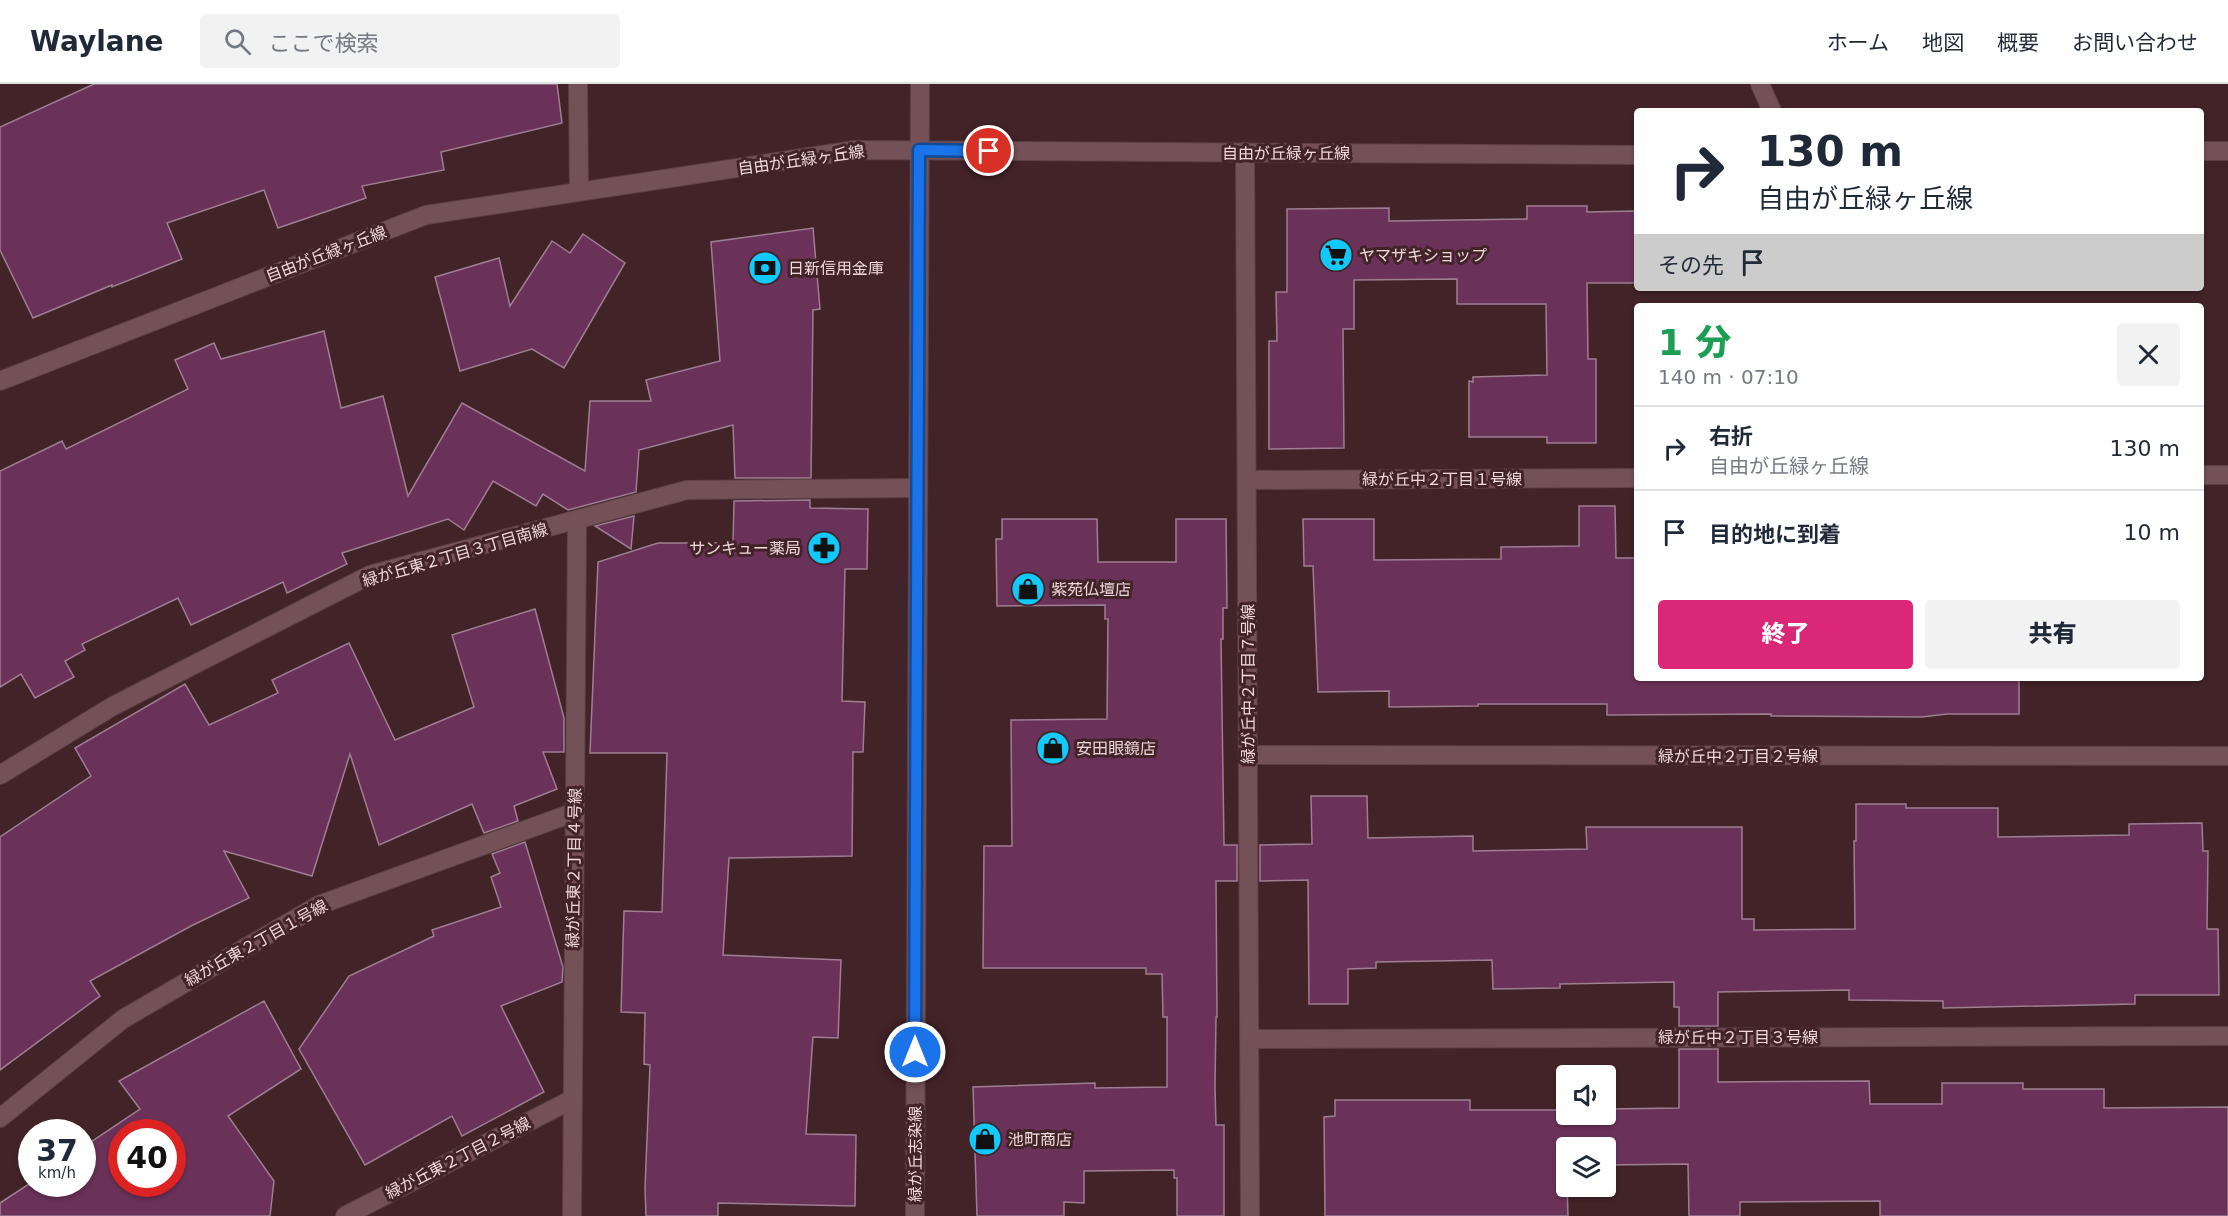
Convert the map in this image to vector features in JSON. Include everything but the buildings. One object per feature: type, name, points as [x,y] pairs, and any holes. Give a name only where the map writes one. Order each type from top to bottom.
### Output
[{"type":"street","points":[[578,84],[579,191]]},
{"type":"street","name":"緑が丘志染線","points":[[915,1216],[920,84]]},
{"type":"street","points":[[1760,84],[1771,108]]},
{"type":"street","name":"自由が丘緑ヶ丘線","points":[[0,381],[426,215],[855,150],[1634,155]]},
{"type":"street","points":[[2204,151],[2228,151]]},
{"type":"street","name":"緑が丘中２丁目７号線","points":[[1245,153],[1250,1216]]},
{"type":"street","points":[[2204,475],[2228,475]]},
{"type":"street","name":"緑が丘中２丁目１号線","points":[[1247,480],[1634,478]]},
{"type":"street","name":"緑が丘東２丁目３丁目南線","points":[[0,775],[112,706],[370,575],[687,490],[917,488]]},
{"type":"street","name":"緑が丘東２丁目４号線","points":[[572,1216],[571,1100],[577,521]]},
{"type":"street","name":"緑が丘中２丁目２号線","points":[[1248,755],[2228,756]]},
{"type":"street","name":"緑が丘東２丁目１号線","points":[[0,1118],[123,1019],[319,905],[575,812]]},
{"type":"street","name":"緑が丘中２丁目３号線","points":[[1249,1039],[2228,1036]]},
{"type":"street","name":"緑が丘東２丁目２号線","points":[[345,1216],[571,1100]]},
{"type":"place","name":"ヤマザキショップ","points":[[1336,255]]},
{"type":"place","name":"日新信用金庫","points":[[765,268]]},
{"type":"place","name":"サンキュー薬局","points":[[824,548]]},
{"type":"place","name":"紫苑仏壇店","points":[[1028,589]]},
{"type":"place","name":"安田眼鏡店","points":[[1053,748]]},
{"type":"place","name":"池町商店","points":[[985,1139]]},
{"type":"route","points":[[915,1052],[919,150],[989,151]]}]
